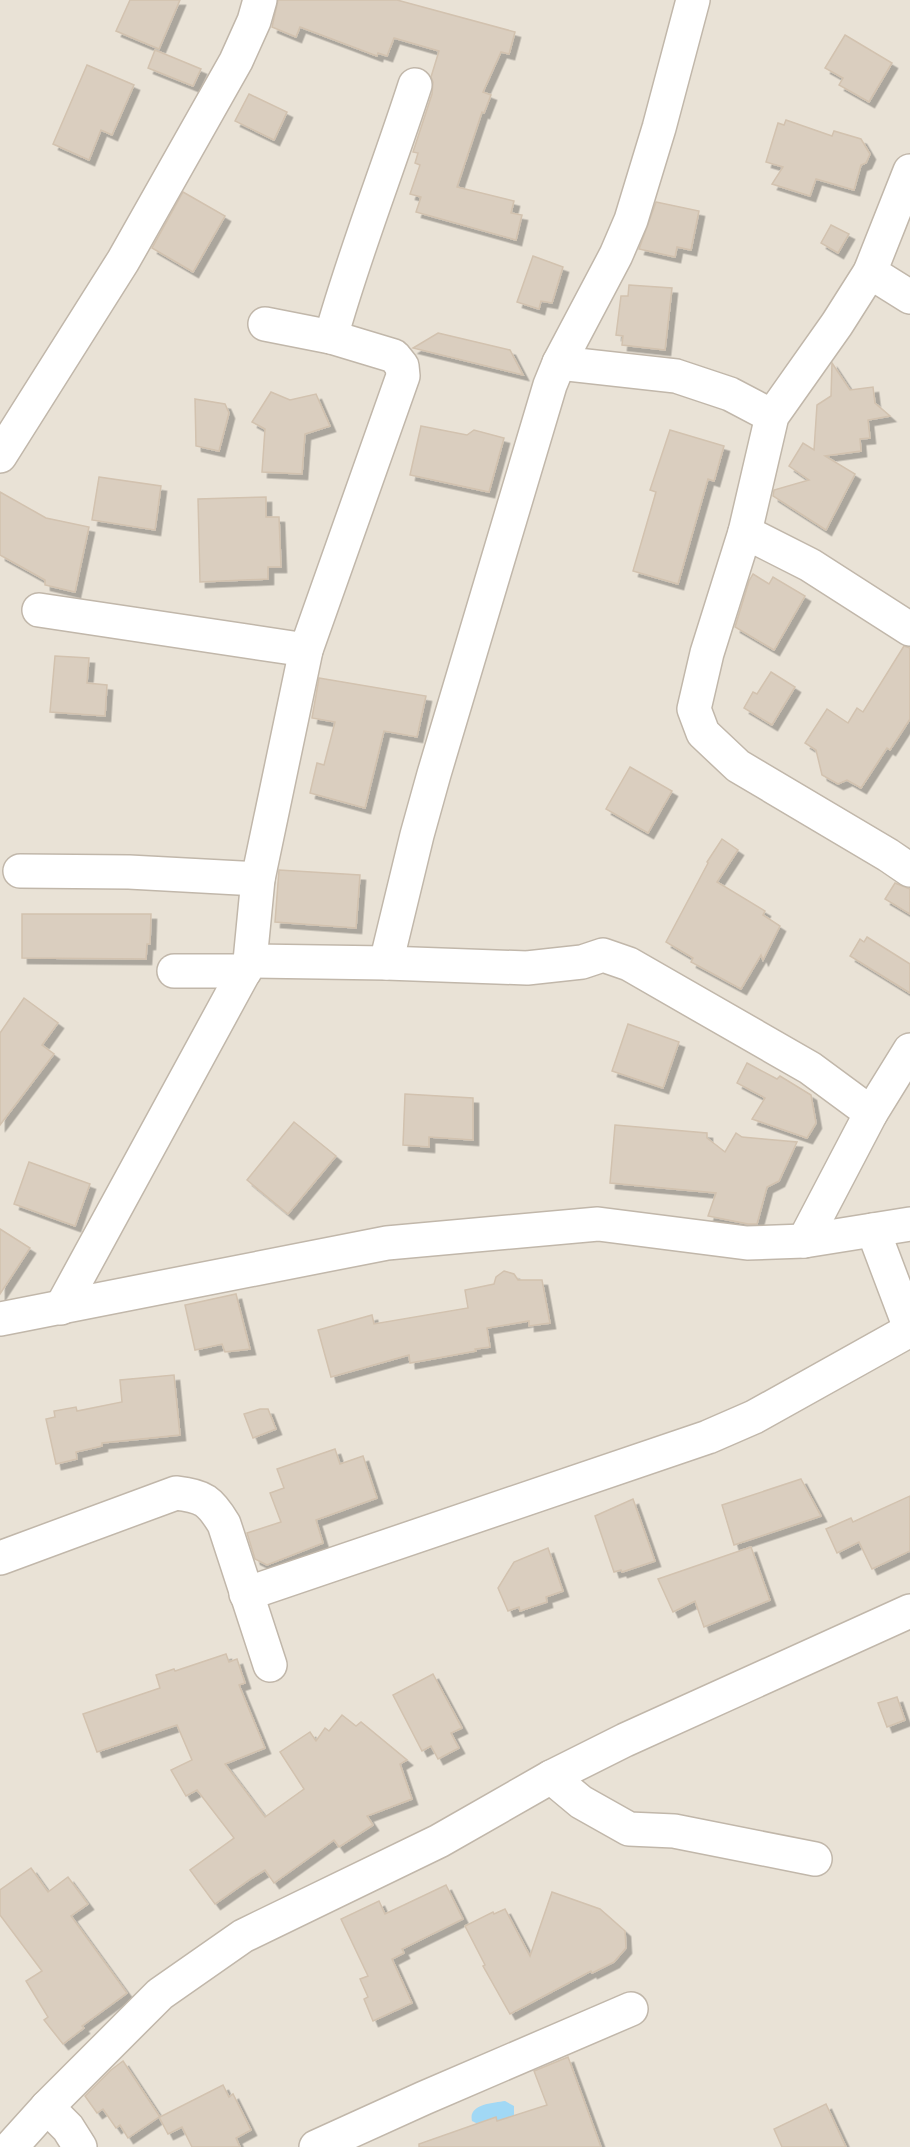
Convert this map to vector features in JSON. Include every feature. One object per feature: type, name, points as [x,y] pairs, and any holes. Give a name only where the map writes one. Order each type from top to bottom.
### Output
[{"type":"street","points":[[0,456],[140,231],[236,61],[254,21],[260,0]]},
{"type":"street","points":[[386,963],[434,774],[546,396],[559,363],[616,255],[631,220],[659,128],[693,0]]},
{"type":"street","points":[[331,337],[342,298],[415,85]]},
{"type":"street","points":[[910,171],[870,272],[772,417],[745,532],[707,653],[694,709],[703,733],[738,766],[910,870]]},
{"type":"street","points":[[870,272],[910,297]]},
{"type":"street","points":[[61,1308],[248,966],[258,879],[306,650],[403,376],[402,366],[393,356],[331,337],[266,324]]},
{"type":"street","points":[[559,363],[676,376],[730,394],[772,417]]},
{"type":"street","points":[[745,532],[810,565],[910,629]]},
{"type":"street","points":[[39,610],[306,650]]},
{"type":"street","points":[[20,871],[129,872],[258,879]]},
{"type":"street","points":[[174,971],[248,966],[386,963],[527,968],[582,962],[603,955],[629,964],[810,1068],[871,1113]]},
{"type":"street","points":[[804,1241],[871,1113],[910,1050]]},
{"type":"street","points":[[0,1319],[387,1243],[598,1224],[747,1243],[804,1241],[910,1224]]},
{"type":"street","points":[[246,1594],[708,1437],[754,1417],[910,1329],[873,1230]]},
{"type":"street","points":[[0,1558],[176,1493],[196,1495],[212,1504],[224,1524],[270,1665]]},
{"type":"street","points":[[11,2147],[160,1994],[243,1936],[439,1841],[551,1777],[704,1703],[910,1611]]},
{"type":"street","points":[[551,1777],[580,1802],[629,1829],[674,1831],[815,1859]]},
{"type":"street","points":[[316,2147],[632,2009]]},
{"type":"street","points":[[47,2108],[68,2128],[80,2147]]},
{"type":"shaded area","points":[[0,0],[910,0],[910,2147],[0,2147]]},
{"type":"water","points":[[505,2101],[514,2106],[514,2118],[480,2125],[472,2121],[474,2111],[482,2105]]},
{"type":"building","points":[[130,0],[180,0],[159,49],[116,31]]},
{"type":"building","points":[[278,0],[397,0],[515,32],[509,54],[501,52],[483,92],[491,95],[484,113],[482,112],[457,187],[514,201],[511,213],[522,215],[516,240],[416,212],[421,197],[410,194],[420,165],[415,163],[418,153],[413,152],[432,94],[431,77],[439,51],[394,38],[387,56],[378,53],[377,56],[300,27],[296,37],[272,27]]},
{"type":"building","points":[[845,35],[892,63],[869,102],[839,85],[843,78],[825,68]]},
{"type":"building","points":[[155,50],[201,69],[193,86],[148,68]]},
{"type":"building","points":[[87,65],[134,85],[112,135],[101,130],[89,160],[53,144]]},
{"type":"building","points":[[249,94],[287,112],[274,140],[235,121]]},
{"type":"building","points":[[786,120],[832,136],[834,131],[861,139],[870,154],[866,163],[861,165],[854,190],[816,179],[810,196],[772,184],[783,167],[766,162],[778,123],[784,125]]},
{"type":"building","points":[[183,192],[225,216],[193,272],[152,248]]},
{"type":"building","points":[[656,202],[699,211],[691,250],[677,247],[675,257],[639,249]]},
{"type":"building","points":[[831,225],[849,234],[838,253],[821,243]]},
{"type":"building","points":[[533,256],[563,267],[552,303],[541,301],[539,309],[517,302]]},
{"type":"building","points":[[629,285],[672,288],[665,350],[622,345],[623,336],[616,335],[621,296],[628,296]]},
{"type":"building","points":[[438,333],[510,350],[523,375],[413,348]]},
{"type":"building","points":[[832,363],[850,390],[873,387],[875,403],[890,416],[868,420],[870,438],[860,439],[861,451],[825,456],[855,474],[826,530],[773,496],[774,490],[809,480],[789,466],[803,443],[814,450],[817,405],[831,396]]},
{"type":"building","points":[[271,392],[290,400],[316,394],[330,426],[305,434],[302,474],[262,472],[265,429],[252,422]]},
{"type":"building","points":[[195,399],[225,404],[229,413],[219,451],[196,446]]},
{"type":"building","points":[[421,426],[467,435],[474,430],[504,438],[489,492],[410,475]]},
{"type":"building","points":[[670,430],[724,446],[714,481],[708,479],[678,584],[633,571],[656,492],[650,490]]},
{"type":"building","points":[[99,477],[161,486],[155,530],[92,520]]},
{"type":"building","points":[[0,492],[46,518],[89,527],[75,592],[45,585],[45,580],[0,555]]},
{"type":"building","points":[[266,497],[266,517],[279,517],[281,567],[268,567],[268,579],[200,582],[198,499]]},
{"type":"building","points":[[753,574],[769,584],[773,577],[805,596],[774,650],[735,627]]},
{"type":"building","points":[[904,646],[910,648],[910,719],[890,750],[887,748],[861,788],[847,780],[838,784],[822,775],[816,750],[805,743],[827,709],[848,723],[857,708],[863,712]]},
{"type":"building","points":[[55,656],[89,658],[87,683],[107,685],[105,716],[50,712]]},
{"type":"building","points":[[771,672],[795,687],[772,725],[744,708],[753,692],[757,694]]},
{"type":"building","points":[[319,678],[426,696],[417,737],[384,731],[365,808],[310,793],[317,763],[324,765],[335,722],[312,718]]},
{"type":"building","points":[[630,767],[672,791],[648,833],[606,809]]},
{"type":"building","points":[[722,839],[738,850],[717,882],[765,911],[763,915],[780,926],[763,960],[761,955],[741,989],[691,962],[693,958],[666,942],[707,862]]},
{"type":"building","points":[[279,870],[360,875],[356,928],[275,922]]},
{"type":"building","points":[[895,883],[910,889],[910,914],[885,899]]},
{"type":"building","points":[[22,914],[151,914],[150,944],[147,944],[146,959],[22,958]]},
{"type":"building","points":[[867,937],[910,964],[910,993],[850,956],[860,939],[864,942]]},
{"type":"building","points":[[24,998],[58,1023],[42,1045],[54,1054],[0,1125],[0,1033]]},
{"type":"building","points":[[628,1024],[679,1042],[663,1088],[612,1071]]},
{"type":"building","points":[[747,1063],[777,1079],[780,1076],[811,1095],[816,1123],[807,1138],[752,1119],[765,1098],[737,1083]]},
{"type":"building","points":[[405,1094],[473,1098],[473,1140],[429,1137],[429,1147],[403,1145]]},
{"type":"building","points":[[294,1122],[336,1156],[288,1214],[247,1180]]},
{"type":"building","points":[[615,1125],[707,1133],[707,1138],[725,1152],[736,1133],[742,1137],[797,1142],[779,1181],[767,1187],[757,1224],[748,1224],[708,1216],[716,1193],[610,1183]]},
{"type":"building","points":[[29,1162],[90,1184],[75,1226],[14,1204]]},
{"type":"building","points":[[0,1229],[30,1248],[0,1294]]},
{"type":"building","points":[[504,1271],[514,1274],[518,1280],[542,1280],[550,1323],[529,1326],[529,1321],[487,1328],[490,1347],[410,1363],[409,1355],[331,1377],[318,1330],[372,1315],[374,1324],[468,1308],[465,1290],[494,1284],[496,1277]]},
{"type":"building","points":[[236,1294],[250,1349],[225,1352],[222,1344],[195,1350],[185,1305]]},
{"type":"building","points":[[174,1375],[180,1435],[102,1443],[102,1446],[76,1452],[77,1459],[56,1464],[46,1419],[55,1417],[54,1411],[76,1407],[77,1411],[122,1402],[120,1380]]},
{"type":"building","points":[[268,1409],[276,1429],[253,1438],[244,1414]]},
{"type":"building","points":[[335,1449],[340,1464],[363,1456],[377,1498],[316,1520],[323,1543],[267,1565],[255,1559],[247,1533],[281,1522],[270,1493],[284,1488],[277,1469]]},
{"type":"building","points":[[801,1479],[821,1516],[734,1545],[722,1505]]},
{"type":"building","points":[[910,1496],[910,1551],[872,1569],[859,1542],[837,1553],[826,1529],[851,1518],[853,1522]]},
{"type":"building","points":[[633,1499],[655,1561],[622,1572],[621,1570],[614,1572],[595,1516]]},
{"type":"building","points":[[751,1547],[770,1600],[704,1627],[695,1601],[673,1612],[658,1579]]},
{"type":"building","points":[[548,1548],[563,1591],[546,1597],[547,1602],[520,1611],[519,1607],[508,1611],[498,1588],[514,1562]]},
{"type":"building","points":[[226,1654],[229,1662],[237,1659],[245,1683],[239,1685],[265,1748],[225,1764],[265,1817],[304,1789],[280,1752],[310,1732],[316,1741],[325,1728],[329,1731],[342,1715],[356,1726],[361,1722],[407,1760],[400,1764],[412,1799],[367,1816],[373,1825],[339,1847],[334,1840],[274,1883],[265,1870],[215,1904],[190,1870],[234,1838],[197,1790],[186,1796],[171,1770],[192,1760],[177,1725],[97,1752],[83,1714],[160,1688],[156,1675]]},
{"type":"building","points":[[433,1674],[462,1728],[451,1733],[459,1748],[438,1759],[431,1746],[422,1751],[393,1695]]},
{"type":"building","points":[[897,1697],[905,1720],[887,1727],[878,1703]]},
{"type":"building","points":[[31,1868],[48,1892],[68,1877],[88,1904],[71,1916],[127,1993],[82,2026],[84,2028],[63,2044],[44,2020],[48,2017],[26,1981],[42,1971],[0,1915],[0,1890]]},
{"type":"building","points":[[446,1885],[463,1919],[402,1949],[404,1953],[392,1959],[412,2003],[373,2021],[364,1999],[368,1997],[360,1979],[368,1976],[341,1919],[379,1901],[385,1914]]},
{"type":"building","points":[[552,1892],[600,1909],[625,1931],[626,1948],[614,1962],[592,1973],[591,1971],[510,2014],[483,1966],[485,1965],[465,1926],[493,1912],[494,1914],[505,1909],[530,1956]]},
{"type":"building","points":[[568,2057],[601,2147],[419,2147],[419,2144],[496,2117],[497,2121],[547,2105],[534,2071]]},
{"type":"building","points":[[123,2061],[160,2117],[223,2085],[229,2097],[233,2094],[251,2130],[236,2138],[240,2147],[192,2147],[182,2127],[168,2134],[159,2117],[128,2138],[120,2125],[116,2128],[103,2109],[97,2113],[85,2096]]},
{"type":"building","points":[[826,2104],[846,2147],[782,2147],[774,2129]]}]
